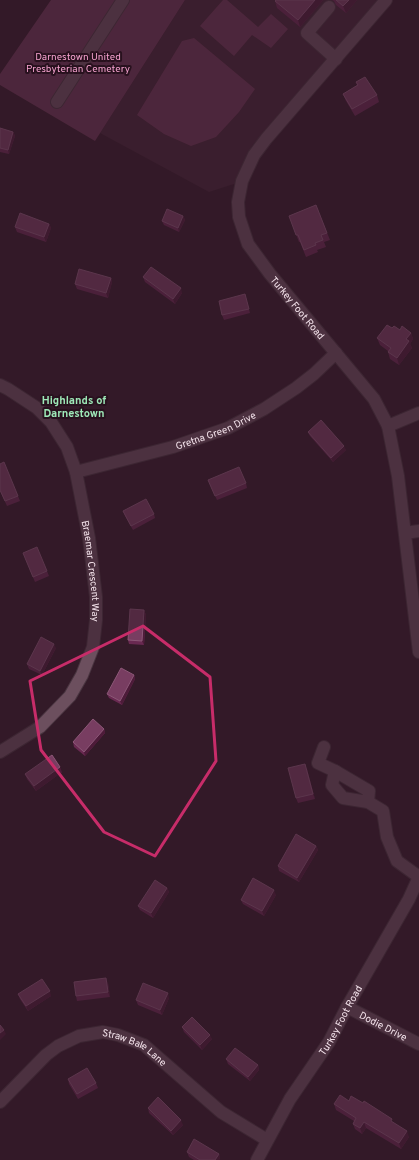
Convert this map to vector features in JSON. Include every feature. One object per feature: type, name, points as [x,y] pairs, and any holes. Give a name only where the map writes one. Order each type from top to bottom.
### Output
[{"type":"street","points":[[57,102],[123,0]]},
{"type":"street","name":"Turkey Foot Road","points":[[386,0],[254,155],[242,181],[238,202],[239,217],[248,244],[270,274],[374,399],[388,426],[398,476],[419,652]]},
{"type":"street","points":[[329,7],[307,33],[336,58]]},
{"type":"street","name":"Gretna Green Drive","points":[[76,472],[173,447],[228,428],[264,409],[296,388],[314,374],[336,353]]},
{"type":"street","name":"Braemar Crescent Way","points":[[0,385],[37,408],[51,422],[67,447],[76,472],[89,538],[96,597],[96,620],[93,647],[82,674],[70,696],[40,727],[0,752]]},
{"type":"street","points":[[388,426],[419,412]]},
{"type":"street","points":[[405,533],[419,531]]},
{"type":"street","points":[[324,747],[318,763],[369,791],[368,802]]},
{"type":"street","points":[[335,771],[332,785],[343,798],[368,802],[383,811],[387,837],[397,861],[419,877]]},
{"type":"street","name":"Turkey Foot Road","points":[[257,1160],[290,1099],[329,1042],[409,899],[419,877]]},
{"type":"street","name":"Dodie Drive","points":[[348,1007],[419,1044]]},
{"type":"street","name":"Straw Bale Lane","points":[[0,1102],[46,1055],[58,1046],[79,1036],[103,1032],[118,1035],[144,1045],[221,1112],[267,1140]]},
{"type":"highlighted area","points":[[143,626],[210,677],[216,761],[155,856],[104,832],[41,750],[30,681]]},
{"type":"shaded area","points":[[185,0],[379,0],[252,146],[237,183],[209,192],[100,133]]},
{"type":"green space","name":"Darnestown United Presbyterian Cemetery","points":[[51,0],[185,0],[95,141],[0,85],[0,74]]},
{"type":"green space","points":[[223,0],[227,0],[258,27],[271,14],[288,29],[271,48],[252,35],[234,56],[200,26]]},
{"type":"green space","points":[[194,38],[255,89],[239,112],[216,137],[191,146],[164,134],[137,115],[182,41]]},
{"type":"building","points":[[315,0],[298,20],[275,1]]},
{"type":"building","points":[[336,0],[349,0],[343,6]]},
{"type":"building","points":[[365,77],[377,95],[352,109],[343,94],[358,85],[356,82]]},
{"type":"building","points":[[0,128],[13,132],[8,150],[0,148]]},
{"type":"building","points":[[316,205],[327,233],[321,235],[323,240],[304,250],[298,235],[296,235],[289,216]]},
{"type":"building","points":[[167,209],[183,216],[178,228],[162,221]]},
{"type":"building","points":[[20,213],[49,224],[44,237],[15,227]]},
{"type":"building","points":[[151,267],[181,288],[173,299],[143,277]]},
{"type":"building","points":[[79,269],[111,278],[106,293],[75,284]]},
{"type":"building","points":[[245,294],[249,309],[222,315],[219,301]]},
{"type":"building","points":[[387,325],[392,328],[394,326],[400,330],[402,326],[411,333],[406,339],[409,341],[397,358],[388,352],[391,348],[377,338]]},
{"type":"building","points":[[321,420],[344,446],[331,458],[308,432]]},
{"type":"building","points":[[4,462],[18,496],[5,501],[0,490],[0,464]]},
{"type":"building","points":[[239,467],[246,483],[215,496],[208,480]]},
{"type":"building","points":[[146,499],[154,514],[131,526],[123,511]]},
{"type":"building","points":[[37,547],[47,571],[33,577],[23,553]]},
{"type":"building","points":[[130,609],[144,610],[142,641],[128,640]]},
{"type":"building","points":[[41,637],[54,644],[40,671],[27,664]]},
{"type":"building","points":[[121,668],[134,675],[120,701],[107,694]]},
{"type":"building","points":[[93,719],[104,729],[84,752],[73,742]]},
{"type":"building","points":[[52,755],[60,767],[34,786],[25,774]]},
{"type":"building","points":[[305,764],[313,794],[296,798],[288,768]]},
{"type":"building","points":[[296,834],[316,846],[297,878],[278,866]]},
{"type":"building","points":[[253,878],[274,890],[262,911],[241,900]]},
{"type":"building","points":[[155,880],[167,888],[151,913],[138,906]]},
{"type":"building","points":[[106,978],[108,992],[76,996],[74,982]]},
{"type":"building","points":[[42,979],[50,991],[26,1006],[18,994]]},
{"type":"building","points":[[143,983],[168,993],[160,1010],[136,1000]]},
{"type":"building","points":[[192,1017],[210,1035],[200,1045],[182,1027]]},
{"type":"building","points":[[0,1025],[4,1030],[0,1033]]},
{"type":"building","points":[[235,1048],[258,1065],[248,1077],[226,1059]]},
{"type":"building","points":[[87,1068],[96,1083],[77,1094],[68,1079]]},
{"type":"building","points":[[340,1095],[349,1101],[351,1096],[363,1103],[364,1101],[392,1119],[391,1121],[407,1131],[399,1143],[364,1122],[360,1128],[353,1124],[356,1118],[334,1104]]},
{"type":"building","points":[[158,1097],[181,1120],[171,1131],[148,1108]]},
{"type":"building","points":[[194,1139],[219,1154],[215,1160],[200,1160],[187,1152]]},
{"type":"district","name":"Highlands of Darnestown","points":[[74,406]]}]
